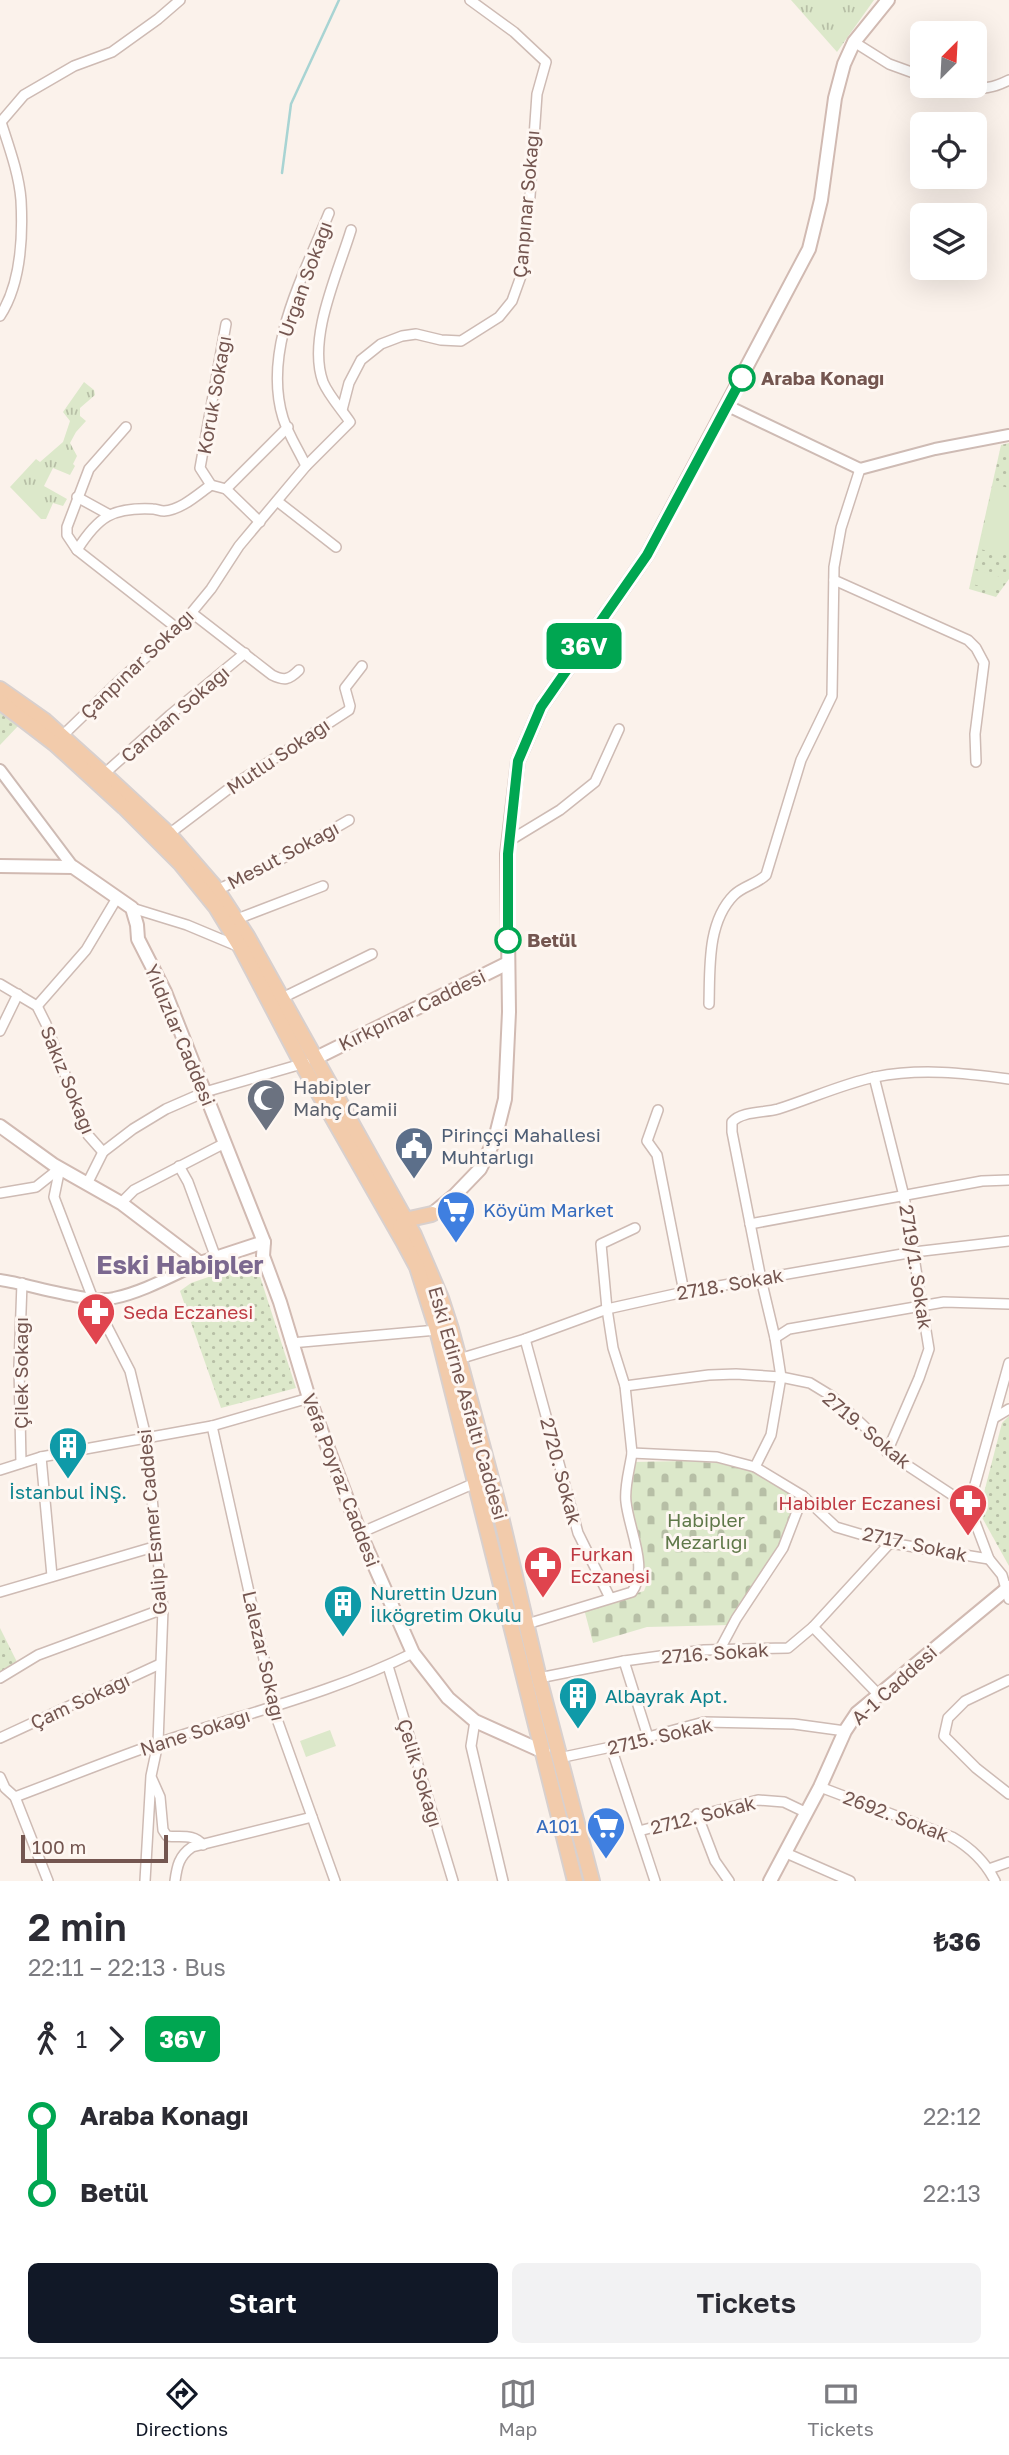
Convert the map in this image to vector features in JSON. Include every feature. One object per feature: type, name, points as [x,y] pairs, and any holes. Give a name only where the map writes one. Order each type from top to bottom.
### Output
[{"type":"main road","points":[[401,1227],[432,1214],[454,1196],[480,1169],[495,1139],[507,1079],[509,841],[518,761],[541,707],[647,555],[809,249],[821,200],[839,78],[854,42],[888,0]]},
{"type":"main road","name":"Eski Edirne Asfaltı Caddesi","points":[[0,689],[30,709],[181,864],[246,946],[282,998],[316,1058],[401,1227],[437,1329],[575,1881]]},
{"type":"main road","name":"Eski Edirne Asfaltı Caddesi","points":[[0,702],[104,774],[169,834],[217,890],[237,919],[246,946],[302,1064],[376,1192],[401,1227],[414,1235],[441,1298],[459,1359],[592,1881]]},
{"type":"main road","points":[[0,866],[73,867],[132,908]]},
{"type":"main road","name":"Yıldızlar Caddesi","points":[[132,908],[138,925],[138,939],[165,992],[264,1242],[263,1256],[291,1343]]},
{"type":"main road","name":"Kırkpınar Caddesi","points":[[316,1058],[508,963]]},
{"type":"main road","points":[[0,1125],[60,1168],[121,1203],[200,1262],[264,1242]]},
{"type":"main road","points":[[414,1235],[425,1226],[432,1214]]},
{"type":"main road","name":"Vefa Poyraz Caddesi","points":[[291,1343],[360,1533],[413,1653],[448,1698],[475,1721],[544,1752]]},
{"type":"main road","name":"A-1 Caddesi","points":[[770,1881],[820,1787],[845,1731],[857,1713],[1008,1591]]},
{"type":"main road","points":[[544,1752],[559,1758]]},
{"type":"street","points":[[0,316],[8,303],[19,257],[21,213],[16,172],[1,122],[24,95],[74,66],[112,52],[180,0]]},
{"type":"street","name":"Çanpınar Sokağı","points":[[58,740],[178,629],[239,546],[306,467],[351,422],[342,410],[349,383],[361,360],[381,344],[402,336],[416,334],[461,341],[499,317],[512,301],[519,287],[530,197],[537,94],[546,62],[514,32],[470,0]]},
{"type":"street","points":[[854,42],[889,64],[910,72]]},
{"type":"street","points":[[987,88],[1009,80]]},
{"type":"street","name":"Urgan Sokağı","points":[[306,467],[283,420],[278,367],[281,341],[292,305],[329,212]]},
{"type":"street","points":[[342,410],[324,382],[317,351],[320,329],[351,230]]},
{"type":"street","name":"Koruk Sokağı","points":[[211,485],[201,468],[226,324]]},
{"type":"street","points":[[727,406],[860,469],[934,449],[1009,435]]},
{"type":"street","points":[[125,427],[93,463],[77,497],[66,534],[77,550],[178,629]]},
{"type":"street","points":[[226,489],[288,427]]},
{"type":"street","points":[[709,1004],[716,928],[734,895],[766,875],[801,760],[832,696],[834,580],[841,528],[860,469]]},
{"type":"street","points":[[77,550],[98,522],[108,514],[127,510],[164,511],[180,507],[211,485],[226,489],[260,522]]},
{"type":"street","points":[[77,497],[108,514]]},
{"type":"street","points":[[278,501],[336,547]]},
{"type":"street","points":[[834,580],[968,640],[976,648],[984,663],[975,734],[976,762]]},
{"type":"street","name":"Candan Sokağı","points":[[192,613],[282,680],[292,677],[299,670]]},
{"type":"street","name":"Candan Sokağı","points":[[104,774],[245,653]]},
{"type":"street","name":"Mutlu Sokağı","points":[[169,834],[235,784],[349,710],[345,688],[362,666]]},
{"type":"street","points":[[509,841],[559,810],[595,782],[619,729]]},
{"type":"street","points":[[0,770],[73,867]]},
{"type":"street","name":"Mesut Sokağı","points":[[217,890],[276,862],[349,820]]},
{"type":"street","points":[[237,919],[323,886]]},
{"type":"street","points":[[37,1006],[86,950],[117,898]]},
{"type":"street","points":[[132,908],[246,946]]},
{"type":"street","points":[[282,998],[372,954]]},
{"type":"street","name":"Sakız Sokağı","points":[[0,984],[37,1006],[88,1135],[103,1152]]},
{"type":"street","points":[[0,1031],[18,994]]},
{"type":"street","points":[[87,1184],[103,1152],[166,1109],[205,1092],[316,1058]]},
{"type":"street","points":[[755,1467],[771,1435],[781,1377],[731,1127],[735,1118],[775,1109],[874,1077],[918,1071],[965,1073],[1009,1079]]},
{"type":"street","name":"2719/1. Sokak","points":[[874,1077],[904,1196],[929,1349],[887,1452]]},
{"type":"street","points":[[659,1110],[647,1141],[657,1155],[684,1292]]},
{"type":"street","points":[[121,1203],[134,1190],[225,1143]]},
{"type":"street","points":[[179,1166],[216,1258]]},
{"type":"street","points":[[0,1193],[36,1187],[60,1168]]},
{"type":"street","name":"Galip Esmer Caddesi","points":[[60,1168],[54,1197],[93,1299],[130,1371],[146,1437],[163,1609],[159,1743],[151,1776],[145,1881]]},
{"type":"street","points":[[750,1224],[982,1181],[1009,1180]]},
{"type":"street","points":[[527,1623],[632,1592],[639,1582],[639,1566],[625,1499],[632,1453],[625,1386],[613,1348],[601,1244],[635,1228]]},
{"type":"street","name":"2718. Sokak","points":[[459,1359],[525,1339],[607,1309],[684,1292],[914,1252],[1009,1241]]},
{"type":"street","points":[[0,1280],[93,1299],[113,1299],[200,1262]]},
{"type":"street","name":"Çilek Sokağı","points":[[22,1283],[19,1367],[22,1463]]},
{"type":"street","points":[[775,1338],[789,1329],[923,1305],[944,1302],[1009,1304]]},
{"type":"street","points":[[291,1343],[437,1329]]},
{"type":"street","name":"2720. Sokak","points":[[525,1339],[578,1533],[610,1598]]},
{"type":"street","points":[[1008,1591],[1002,1575],[989,1559],[969,1506],[1009,1363]]},
{"type":"street","name":"2719. Sokak","points":[[625,1386],[709,1375],[781,1377],[810,1383],[833,1397],[887,1452],[969,1506]]},
{"type":"street","points":[[0,1470],[41,1457],[212,1426],[309,1398]]},
{"type":"street","points":[[995,1418],[1009,1409]]},
{"type":"street","name":"Lalezar Sokağı","points":[[212,1426],[278,1722],[335,1881]]},
{"type":"street","name":"2717. Sokak","points":[[632,1453],[717,1457],[755,1467],[803,1496],[836,1527],[890,1543],[989,1559]]},
{"type":"street","points":[[41,1457],[51,1576]]},
{"type":"street","points":[[360,1533],[475,1483]]},
{"type":"street","points":[[720,1649],[736,1619],[783,1548],[803,1496]]},
{"type":"street","name":"2716. Sokak","points":[[539,1678],[624,1661],[720,1649],[788,1648],[814,1627],[890,1543]]},
{"type":"street","points":[[0,1592],[157,1546]]},
{"type":"street","points":[[0,1678],[38,1655],[163,1609]]},
{"type":"street","points":[[814,1627],[878,1694]]},
{"type":"street","name":"Nane Sokağı","points":[[15,1797],[159,1743],[388,1666],[413,1653]]},
{"type":"street","points":[[624,1661],[648,1737]]},
{"type":"street","name":"Çam Sokağı","points":[[0,1738],[160,1664]]},
{"type":"street","name":"Çelik Sokağı","points":[[388,1666],[453,1881]]},
{"type":"street","points":[[1009,1680],[965,1701],[948,1718],[944,1736],[976,1768],[1009,1794]]},
{"type":"street","points":[[475,1721],[471,1746],[503,1881]]},
{"type":"street","name":"2715. Sokak","points":[[559,1758],[704,1722],[794,1724],[845,1731]]},
{"type":"street","points":[[611,1747],[655,1881]]},
{"type":"street","points":[[151,1776],[160,1797],[163,1830],[167,1836],[191,1836],[203,1845]]},
{"type":"street","points":[[0,1777],[2,1789],[15,1797],[48,1881]]},
{"type":"street","name":"2692. Sokak","points":[[820,1787],[952,1837],[970,1847],[989,1869],[995,1881]]},
{"type":"street","name":"2712. Sokak","points":[[639,1831],[758,1800],[784,1801],[807,1813]]},
{"type":"street","points":[[697,1814],[715,1861],[729,1881]]},
{"type":"street","points":[[175,1881],[177,1865],[183,1853],[192,1847],[312,1817]]},
{"type":"street","points":[[786,1853],[850,1881]]},
{"type":"street","points":[[989,1869],[1009,1862]]},
{"type":"green space","points":[[791,0],[874,0],[837,52]]},
{"type":"green space","points":[[84,382],[94,390],[95,395],[80,408],[80,416],[86,421],[70,443],[77,456],[73,464],[75,466],[70,475],[53,468],[44,486],[67,499],[63,506],[53,503],[46,519],[41,519],[10,487],[36,459],[40,462],[63,442],[70,421],[63,412]]},
{"type":"green space","points":[[1009,443],[1009,579],[996,597],[969,589],[1001,445]]},
{"type":"green space","points":[[993,484],[1009,488],[1009,555],[979,549]]},
{"type":"green space","points":[[975,570],[1001,577],[998,590],[972,584]]},
{"type":"green space","points":[[0,710],[19,725],[0,745]]},
{"type":"green space","points":[[255,1261],[296,1388],[221,1408],[180,1291],[191,1283]]},
{"type":"green space","points":[[1009,1416],[1009,1566],[979,1512],[1002,1423]]},
{"type":"green space","name":"Habipler Mezarlığı","points":[[632,1462],[717,1463],[754,1471],[794,1495],[785,1538],[730,1625],[647,1627],[593,1643],[584,1609],[644,1591],[647,1583],[628,1501]]},
{"type":"green space","points":[[0,1628],[17,1662],[0,1672]]},
{"type":"green space","points":[[330,1730],[336,1746],[306,1757],[300,1741]]},
{"type":"waterway","points":[[282,173],[291,104],[339,0]]},
{"type":"bus line","name":"36V","points":[[508,940],[508,854],[518,761],[541,707],[647,555],[742,378]]},
{"type":"place","name":"Araba Konağı","points":[[742,378]]},
{"type":"place","name":"Betül","points":[[508,940]]},
{"type":"place","name":"Habipler Mahç Camii","points":[[266,1132]]},
{"type":"place","name":"Pirinççi Mahallesi Muhtarlığı","points":[[414,1180]]},
{"type":"place","name":"Köyüm Market","points":[[456,1244]]},
{"type":"place","name":"Seda Eczanesi","points":[[96,1346]]},
{"type":"place","name":"İstanbul İNŞ.","points":[[68,1480]]},
{"type":"place","name":"Habibler Eczanesi","points":[[968,1537]]},
{"type":"place","name":"Furkan Eczanesi","points":[[543,1599]]},
{"type":"place","name":"Nurettin Uzun İlköğretim Okulu","points":[[343,1638]]},
{"type":"place","name":"Albayrak Apt.","points":[[578,1730]]},
{"type":"place","name":"A101","points":[[606,1860]]},
{"type":"district","name":"Eski Habipler","points":[[180,1265]]}]
